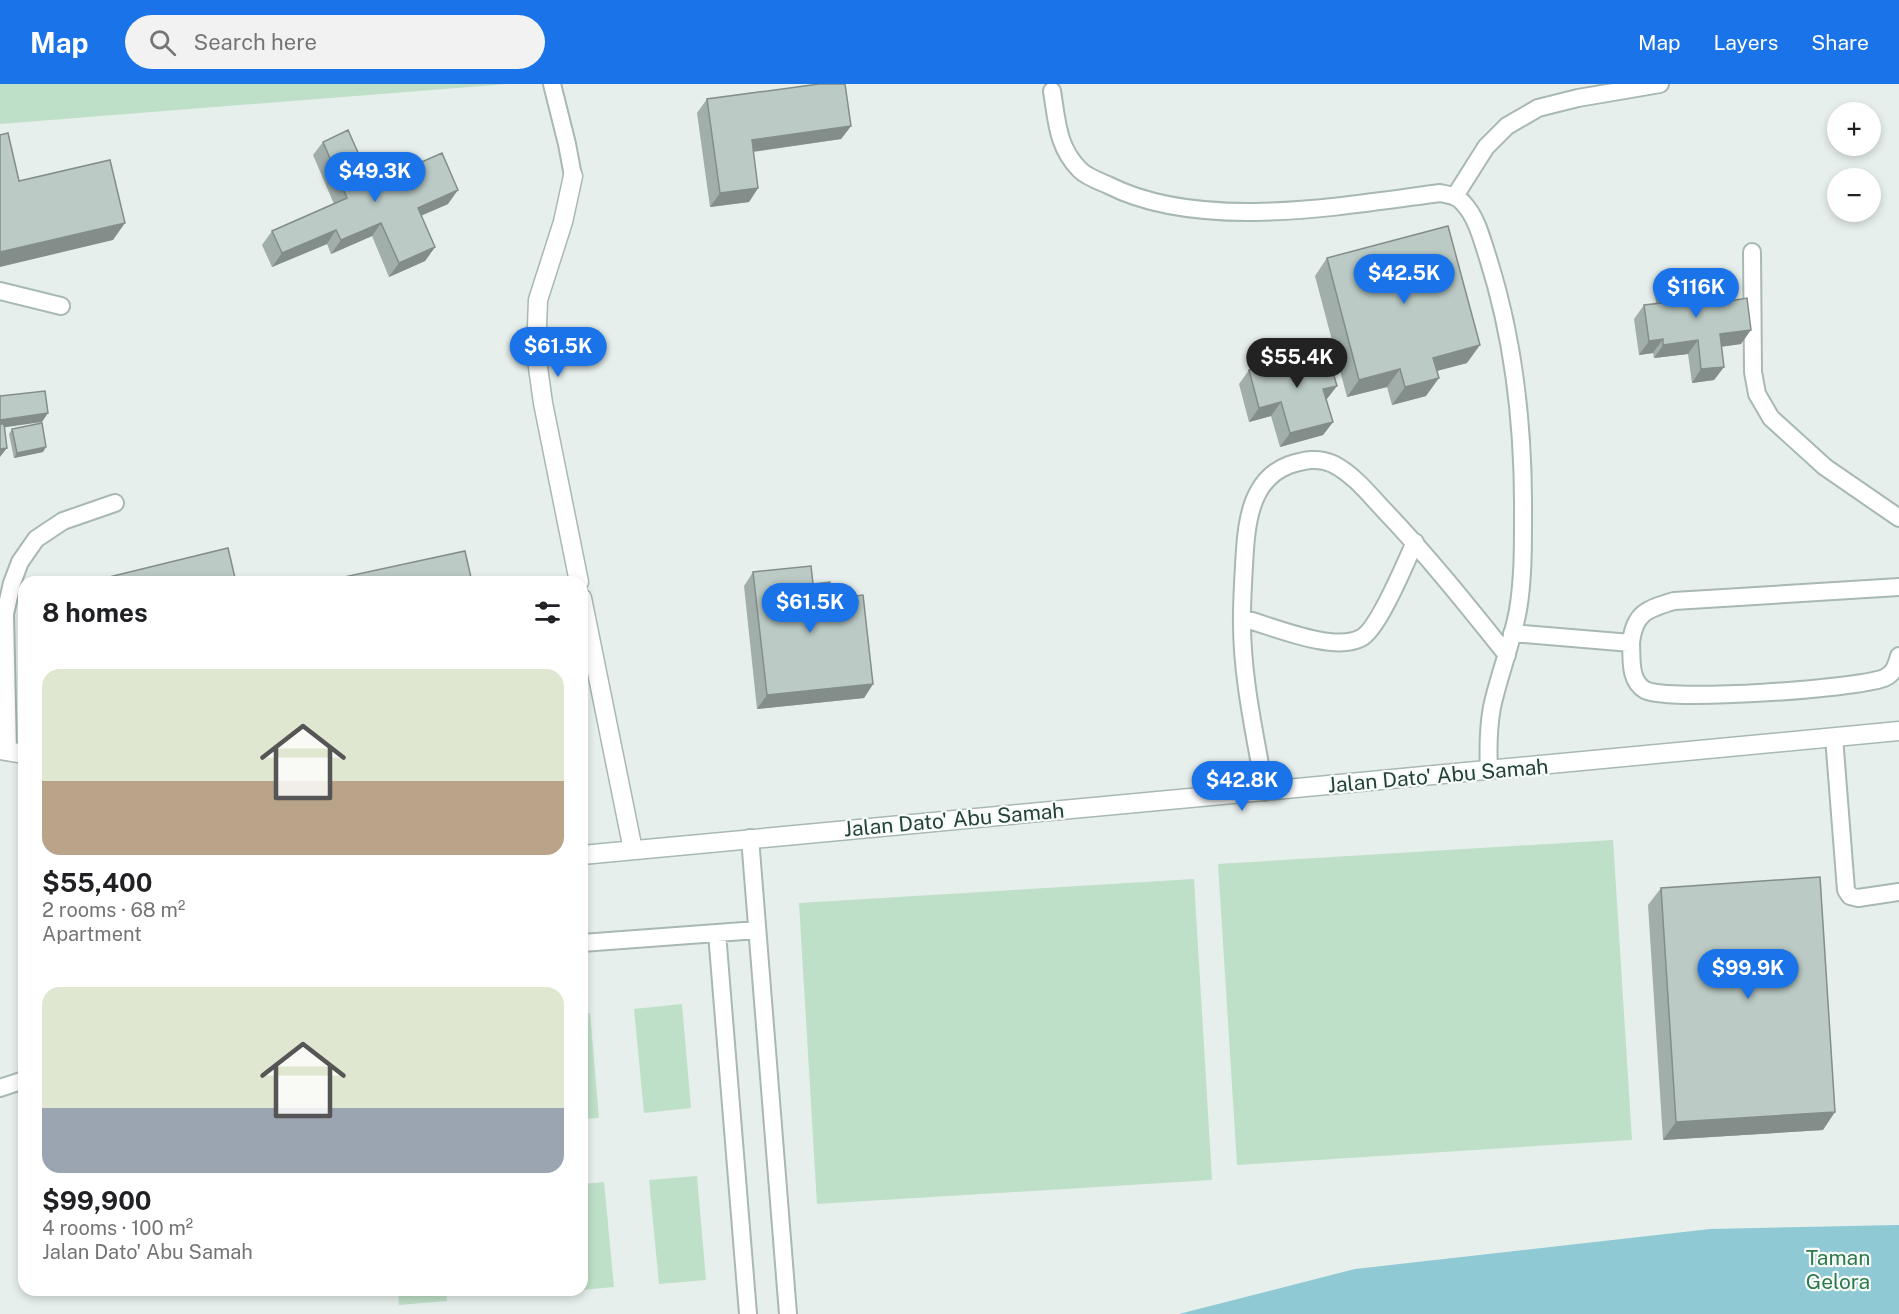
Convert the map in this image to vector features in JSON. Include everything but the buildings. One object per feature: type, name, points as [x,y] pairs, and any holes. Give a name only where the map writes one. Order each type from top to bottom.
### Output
[{"type":"street","points":[[573,176],[563,222],[538,300],[536,353],[543,403],[578,576]]},
{"type":"street","points":[[588,633],[633,850]]},
{"type":"street","name":"Jalan Dato' Abu Samah","points":[[588,854],[1489,771],[1899,730]]},
{"type":"lane","points":[[552,84],[573,176]]},
{"type":"lane","points":[[1455,196],[1486,147],[1507,126],[1538,108],[1578,98],[1660,84]]},
{"type":"lane","points":[[1052,91],[1061,144],[1081,172],[1117,190],[1147,201],[1177,207],[1257,212],[1346,205],[1440,193],[1455,196],[1474,218],[1508,332],[1517,386],[1522,442],[1523,565],[1518,611],[1492,707],[1488,733],[1489,771]]},
{"type":"lane","points":[[1752,252],[1753,372],[1756,394],[1771,418],[1817,460],[1899,518]]},
{"type":"lane","points":[[0,291],[61,306]]},
{"type":"lane","points":[[1265,792],[1245,661],[1242,618],[1246,538],[1251,509],[1257,494],[1268,478],[1283,468],[1301,461],[1318,459],[1347,474],[1415,542],[1507,655]]},
{"type":"lane","points":[[11,752],[6,614],[12,584],[20,562],[36,539],[63,521],[115,504]]},
{"type":"lane","points":[[1242,618],[1316,641],[1343,644],[1363,638],[1377,619],[1415,542]]},
{"type":"lane","points":[[1899,587],[1674,601],[1642,614],[1632,627],[1631,644],[1632,675],[1638,683],[1645,690],[1679,696],[1792,690],[1866,682],[1885,677],[1894,670],[1899,656]]},
{"type":"lane","points":[[1512,633],[1631,644]]},
{"type":"lane","points":[[1834,737],[1846,890],[1850,896],[1858,898],[1899,892]]},
{"type":"lane","points":[[750,838],[788,1314]]},
{"type":"lane","points":[[588,943],[757,930]]},
{"type":"lane","points":[[717,933],[748,1314]]},
{"type":"lane","points":[[0,1089],[18,1082]]},
{"type":"green space","points":[[0,84],[508,84],[0,124]]},
{"type":"green space","points":[[1613,840],[1632,1140],[1237,1165],[1218,864]]},
{"type":"green space","points":[[1194,879],[1212,1180],[817,1204],[799,903]]},
{"type":"green space","points":[[682,1004],[691,1108],[644,1113],[634,1009]]},
{"type":"green space","points":[[588,1013],[590,1013],[599,1118],[588,1119]]},
{"type":"green space","points":[[697,1176],[706,1280],[659,1284],[649,1180]]},
{"type":"green space","points":[[604,1182],[614,1287],[588,1289],[588,1183]]},
{"type":"green space","points":[[398,1296],[447,1296],[447,1301],[399,1305]]},
{"type":"water","name":"Taman Gelora","points":[[1899,1225],[1899,1314],[1179,1314],[1355,1269],[1710,1229]]}]
